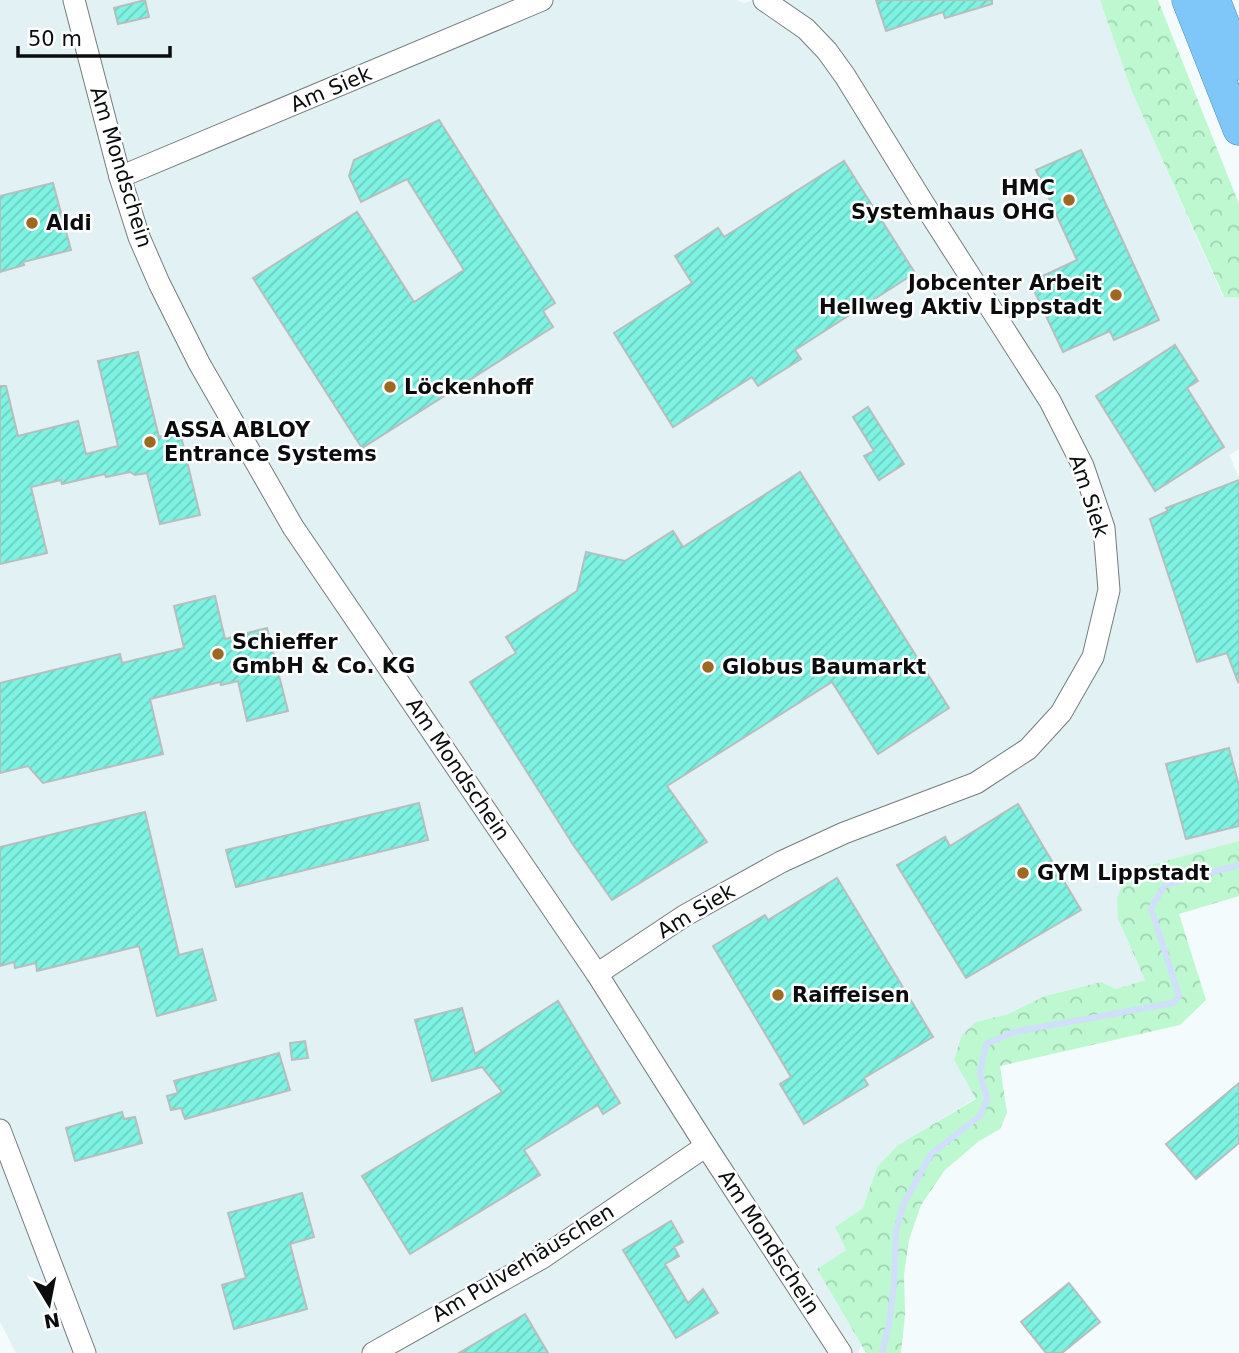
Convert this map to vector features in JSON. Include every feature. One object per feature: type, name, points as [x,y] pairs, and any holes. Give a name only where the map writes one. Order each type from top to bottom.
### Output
[{"type":"highway","points":[[1188,0],[1239,129]]},
{"type":"highway","points":[[1214,0],[1239,64]]},
{"type":"street","name":"Am Mondschein","points":[[74,0],[120,177],[139,237],[199,363],[290,522],[597,974],[841,1353]]},
{"type":"street","name":"Am Siek","points":[[120,177],[542,0]]},
{"type":"street","name":"Am Siek","points":[[597,974],[684,916],[781,862],[845,833],[976,783],[1028,749],[1061,713],[1093,657],[1109,590],[1104,528],[1083,466],[1050,401],[833,60],[806,29],[764,0]]},
{"type":"street","points":[[0,1130],[86,1353]]},
{"type":"street","name":"Am Pulverhäuschen","points":[[373,1353],[542,1258],[706,1146]]},
{"type":"shaded area","points":[[0,0],[737,0],[744,3],[753,0],[1100,0],[1132,92],[1223,297],[1239,299],[1239,449],[1229,455],[1239,477],[1239,841],[1139,868],[1118,919],[1145,980],[1116,989],[1101,982],[1045,996],[1008,1014],[976,1022],[954,1060],[976,1098],[898,1145],[877,1167],[863,1208],[835,1227],[846,1250],[817,1269],[861,1345],[858,1353],[16,1353],[0,1322]]},
{"type":"green space","points":[[1100,0],[1158,0],[1239,204],[1239,299],[1224,297],[1132,92]]},
{"type":"green space","points":[[1239,841],[1239,896],[1179,914],[1206,1000],[1180,1025],[1000,1066],[1007,1113],[1000,1129],[979,1141],[945,1170],[921,1205],[909,1240],[904,1275],[905,1315],[901,1353],[866,1353],[817,1269],[846,1250],[835,1227],[863,1208],[877,1167],[898,1145],[976,1099],[954,1060],[962,1035],[976,1022],[1008,1014],[1045,996],[1101,982],[1116,989],[1145,980],[1118,919],[1117,898],[1124,881],[1139,868]]},
{"type":"building","points":[[145,0],[149,17],[118,24],[114,8]]},
{"type":"building","points":[[876,0],[992,0],[992,4],[945,18],[943,12],[886,31]]},
{"type":"building","name":"Löckenhoff","points":[[439,120],[555,303],[543,311],[553,327],[362,448],[253,278],[357,212],[414,302],[464,270],[407,179],[361,202],[349,176],[354,160]]},
{"type":"building","points":[[1081,150],[1159,320],[1114,340],[1110,331],[1063,352],[1030,282],[1077,260],[1036,170]]},
{"type":"building","points":[[844,161],[915,273],[795,350],[801,359],[758,386],[752,377],[673,427],[614,333],[692,283],[675,256],[718,228],[724,237]]},
{"type":"building","name":"Aldi","points":[[53,183],[71,250],[23,262],[24,265],[0,272],[0,196]]},
{"type":"building","points":[[1175,345],[1198,381],[1187,388],[1224,447],[1155,491],[1096,396]]},
{"type":"building","points":[[138,352],[159,437],[180,432],[200,515],[160,524],[147,473],[135,475],[130,472],[106,477],[105,474],[62,484],[61,480],[31,487],[47,553],[0,564],[0,386],[6,386],[18,436],[78,421],[86,454],[118,446],[98,361]]},
{"type":"building","points":[[868,407],[904,464],[879,480],[864,456],[874,451],[853,417]]},
{"type":"building","name":"Globus Baumarkt","points":[[800,472],[949,708],[878,754],[832,682],[667,786],[707,842],[612,900],[574,846],[470,682],[516,653],[506,637],[577,591],[586,552],[625,561],[673,531],[683,547]]},
{"type":"building","points":[[1239,480],[1238,682],[1227,653],[1197,662],[1150,519],[1168,511],[1166,508]]},
{"type":"building","points":[[215,596],[225,639],[267,628],[288,711],[247,721],[238,681],[221,685],[220,682],[150,699],[163,754],[43,783],[28,766],[0,773],[0,683],[120,654],[122,663],[184,648],[174,606]]},
{"type":"building","points":[[1229,748],[1239,786],[1239,826],[1186,839],[1166,764]]},
{"type":"building","points":[[419,803],[428,840],[236,887],[226,850]]},
{"type":"building","points":[[1018,804],[1081,910],[966,978],[897,865],[945,837],[950,846]]},
{"type":"building","points":[[145,812],[179,955],[202,949],[216,1000],[157,1016],[139,946],[37,971],[36,963],[15,968],[14,962],[0,966],[0,847]]},
{"type":"building","points":[[837,878],[933,1037],[864,1078],[868,1085],[804,1124],[780,1084],[791,1077],[713,946],[765,915],[768,920]]},
{"type":"building","points":[[558,1001],[620,1103],[603,1114],[598,1105],[524,1150],[540,1175],[410,1254],[362,1176],[502,1092],[482,1067],[432,1081],[415,1020],[462,1008],[475,1054]]},
{"type":"building","points":[[305,1041],[308,1058],[292,1060],[290,1043]]},
{"type":"building","points":[[279,1053],[290,1090],[185,1119],[181,1108],[171,1110],[167,1096],[178,1093],[174,1081]]},
{"type":"building","points":[[1239,1083],[1239,1143],[1196,1179],[1166,1144]]},
{"type":"building","points":[[122,1112],[124,1119],[135,1117],[142,1143],[75,1161],[66,1128]]},
{"type":"building","points":[[302,1193],[314,1237],[290,1244],[307,1309],[234,1329],[222,1285],[246,1278],[228,1213]]},
{"type":"building","points":[[671,1221],[683,1242],[674,1247],[679,1256],[665,1264],[688,1303],[703,1289],[718,1313],[676,1338],[623,1250]]},
{"type":"building","points":[[1069,1283],[1100,1322],[1062,1353],[1046,1353],[1021,1322]]},
{"type":"building","points":[[525,1314],[548,1353],[459,1353]]},
{"type":"waterway","points":[[882,1353],[894,1283],[896,1232],[903,1205],[931,1154],[980,1116],[987,1099],[980,1073],[986,1044],[1014,1032],[1173,1003],[1179,996],[1151,908],[1165,885],[1239,865]]},
{"type":"place","name":"HMC Systemhaus OHG","points":[[1069,200]]},
{"type":"place","name":"Aldi","points":[[32,223]]},
{"type":"place","name":"Jobcenter Arbeit Hellweg Aktiv Lippstadt","points":[[1116,295]]},
{"type":"place","name":"Löckenhoff","points":[[390,387]]},
{"type":"place","name":"ASSA ABLOY Entrance Systems","points":[[150,442]]},
{"type":"place","name":"Schieffer GmbH & Co. KG","points":[[218,654]]},
{"type":"place","name":"Globus Baumarkt","points":[[708,667]]},
{"type":"place","name":"GYM Lippstadt","points":[[1023,873]]},
{"type":"place","name":"Raiffeisen","points":[[778,995]]}]
